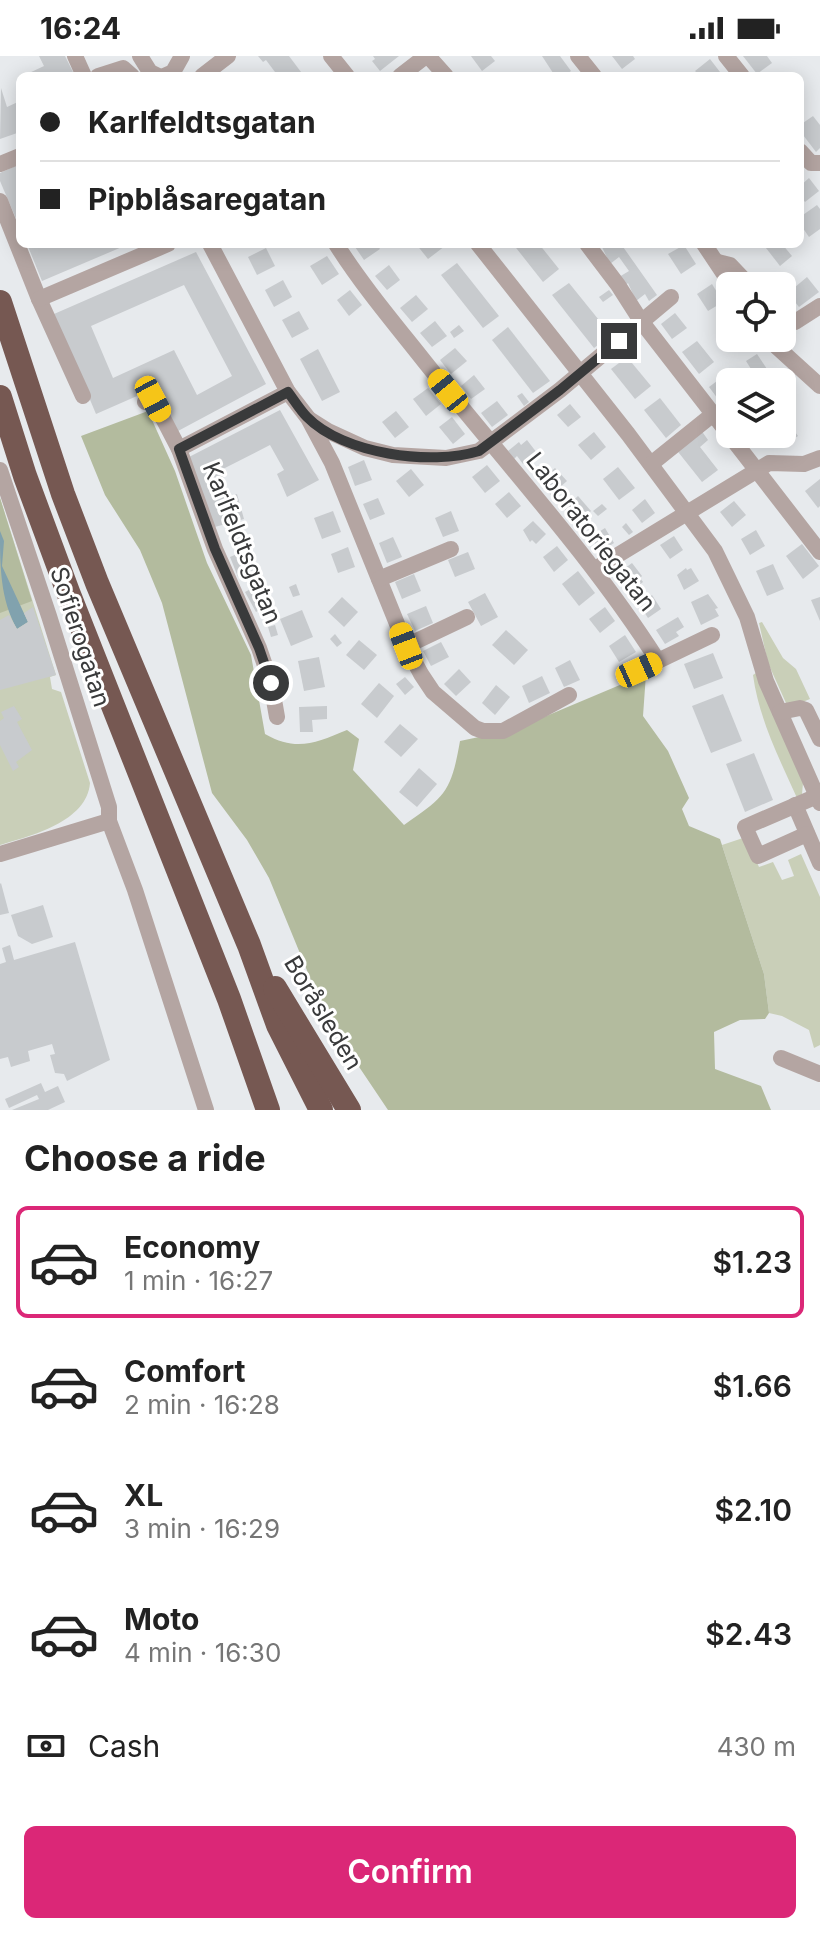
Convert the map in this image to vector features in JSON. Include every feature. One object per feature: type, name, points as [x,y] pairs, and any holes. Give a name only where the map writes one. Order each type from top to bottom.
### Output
[{"type":"highway","points":[[0,302],[63,494],[97,583],[249,945],[278,1025],[321,1110]]},
{"type":"highway","points":[[0,397],[63,579],[229,999],[268,1110]]},
{"type":"highway","name":"Boråsleden","points":[[249,945],[349,1110]]},
{"type":"highway","points":[[229,999],[287,1110]]},
{"type":"street","points":[[207,72],[228,56]]},
{"type":"street","points":[[331,56],[344,72]]},
{"type":"street","points":[[405,72],[427,56],[442,72]]},
{"type":"street","points":[[578,56],[591,72]]},
{"type":"street","points":[[726,56],[739,72]]},
{"type":"street","points":[[0,201],[16,241]]},
{"type":"street","points":[[19,248],[83,396]]},
{"type":"street","points":[[39,299],[159,248]]},
{"type":"street","points":[[212,248],[288,392],[308,418],[332,463],[406,646],[433,692],[475,728],[483,731],[503,731],[569,695]]},
{"type":"street","name":"Laboratoriegatan","points":[[339,248],[377,302],[488,443],[595,569],[658,661]]},
{"type":"street","points":[[481,248],[651,464],[715,551],[747,617],[766,681],[818,799],[795,805],[745,827],[758,856],[807,834]]},
{"type":"street","points":[[590,248],[712,415],[820,552]]},
{"type":"street","points":[[707,248],[723,272]]},
{"type":"street","points":[[716,262],[730,265],[737,272]]},
{"type":"street","points":[[308,418],[365,448],[393,455],[418,458],[466,455],[479,451],[580,374],[671,297]]},
{"type":"street","points":[[796,317],[820,306]]},
{"type":"street","points":[[782,352],[820,386]]},
{"type":"street","points":[[179,449],[288,392]]},
{"type":"street","name":"Karlfeldtsgatan","points":[[145,402],[153,399],[179,449],[215,549],[259,648],[271,683],[277,717]]},
{"type":"street","points":[[651,464],[712,415]]},
{"type":"street","points":[[595,569],[769,463],[804,464],[820,458]]},
{"type":"street","name":"Sofierogatan","points":[[0,470],[109,807],[109,821],[135,890],[206,1110]]},
{"type":"street","points":[[379,579],[451,549]]},
{"type":"street","points":[[406,646],[467,617]]},
{"type":"street","points":[[639,670],[712,635]]},
{"type":"street","points":[[780,712],[800,708],[806,710],[820,739]]},
{"type":"street","points":[[795,805],[820,863]]},
{"type":"street","points":[[0,854],[109,821]]},
{"type":"street","points":[[781,1058],[820,1074]]},
{"type":"green space","points":[[148,411],[175,471],[207,563],[251,655],[265,734],[287,743],[306,744],[347,730],[359,739],[353,770],[404,825],[429,807],[444,791],[453,772],[460,741],[513,730],[646,674],[643,716],[668,751],[689,798],[682,809],[689,826],[720,839],[764,974],[769,1013],[765,1019],[740,1020],[714,1032],[715,1069],[761,1086],[771,1110],[388,1110],[343,1043],[313,985],[269,878],[247,840],[212,793],[162,603],[140,550],[105,495],[81,436]]},
{"type":"green space","points":[[0,498],[56,675],[50,677],[52,689],[61,692],[90,783],[87,796],[68,817],[41,832],[0,845]]},
{"type":"green space","points":[[0,498],[32,601],[0,613]]},
{"type":"green space","points":[[762,622],[783,658],[796,669],[810,699],[795,705],[786,703],[768,663],[759,623]]},
{"type":"green space","points":[[756,673],[803,783],[802,794],[797,798],[765,723],[753,675]]},
{"type":"green space","points":[[746,837],[759,867],[773,862],[782,880],[794,876],[788,860],[801,854],[820,897],[820,1045],[814,1048],[809,1030],[769,1013],[764,974],[722,845]]},
{"type":"water","points":[[0,531],[4,541],[2,566],[28,622],[17,629],[4,594],[1,569]]},
{"type":"building","points":[[39,56],[65,56],[73,72],[31,72],[44,66]]},
{"type":"building","points":[[258,56],[289,56],[301,72],[275,72],[266,60],[263,62]]},
{"type":"building","points":[[373,56],[399,56],[380,71],[372,61],[375,59]]},
{"type":"building","points":[[471,56],[491,56],[495,61],[482,71]]},
{"type":"building","points":[[542,56],[560,56],[571,71],[552,72]]},
{"type":"building","points":[[612,56],[633,56],[635,59],[622,69]]},
{"type":"building","points":[[743,56],[767,56],[772,63],[755,72]]},
{"type":"building","points":[[710,59],[720,72],[696,72]]},
{"type":"building","points":[[1,88],[7,107],[16,103],[16,133],[0,139]]},
{"type":"building","points":[[813,116],[820,125],[820,148],[816,152],[804,136],[804,122]]},
{"type":"building","points":[[16,166],[16,219],[0,181],[0,173]]},
{"type":"building","points":[[809,178],[819,191],[805,202],[804,201],[804,182]]},
{"type":"building","points":[[817,205],[820,209],[820,229],[809,237],[804,230],[804,214]]},
{"type":"building","points":[[29,248],[120,248],[42,281]]},
{"type":"building","points":[[266,248],[275,266],[257,275],[248,257]]},
{"type":"building","points":[[356,248],[379,248],[380,249],[364,260]]},
{"type":"building","points":[[419,248],[442,248],[428,259]]},
{"type":"building","points":[[516,248],[542,248],[559,269],[543,282]]},
{"type":"building","points":[[602,248],[624,248],[657,295],[649,301],[645,294],[636,301],[628,283],[625,286],[619,277],[629,271],[619,257],[610,264]]},
{"type":"building","points":[[686,248],[696,264],[681,274],[668,254]]},
{"type":"building","points":[[766,248],[785,248],[792,256],[780,266]]},
{"type":"building","points":[[196,252],[266,384],[178,431],[153,389],[96,414],[54,314]],"holes":[[[184,285],[232,376],[197,395],[174,350],[113,378],[91,326]]]},
{"type":"building","points":[[327,256],[339,274],[322,285],[310,266]]},
{"type":"building","points":[[457,263],[499,316],[483,328],[441,275]]},
{"type":"building","points":[[389,265],[400,280],[387,290],[375,276]]},
{"type":"building","points":[[807,277],[819,292],[799,307],[796,303],[796,286]]},
{"type":"building","points":[[283,280],[292,297],[274,307],[265,290]]},
{"type":"building","points":[[569,283],[611,335],[594,348],[552,295]]},
{"type":"building","points":[[712,284],[716,291],[716,306],[708,311],[697,294]]},
{"type":"building","points":[[350,290],[362,305],[349,316],[337,300]]},
{"type":"building","points":[[609,290],[613,295],[603,302],[599,297]]},
{"type":"building","points":[[416,295],[428,309],[412,322],[400,308]]},
{"type":"building","points":[[299,311],[309,329],[292,338],[282,320]]},
{"type":"building","points":[[675,313],[687,328],[672,339],[661,324]]},
{"type":"building","points":[[435,321],[447,336],[432,347],[420,333]]},
{"type":"building","points":[[459,325],[464,331],[454,338],[450,332]]},
{"type":"building","points":[[508,327],[550,381],[533,393],[492,340]]},
{"type":"building","points":[[697,341],[714,362],[699,374],[682,352]]},
{"type":"building","points":[[455,348],[467,361],[451,374],[440,360]]},
{"type":"building","points":[[318,349],[340,392],[322,401],[300,359]]},
{"type":"building","points":[[757,354],[766,368],[750,368],[746,361]]},
{"type":"building","points":[[627,357],[651,386],[635,399],[611,369]]},
{"type":"building","points":[[474,375],[485,389],[471,399],[461,386]]},
{"type":"building","points":[[716,382],[716,396],[709,387]]},
{"type":"building","points":[[428,388],[441,404],[426,416],[413,399]]},
{"type":"building","points":[[522,393],[529,402],[524,406],[517,396]]},
{"type":"building","points":[[660,398],[681,425],[666,438],[644,410]]},
{"type":"building","points":[[497,401],[508,415],[492,427],[481,413]]},
{"type":"building","points":[[570,404],[581,417],[568,427],[557,415]]},
{"type":"building","points":[[280,410],[319,480],[287,497],[277,474],[284,470],[270,445],[221,470],[229,497],[237,494],[244,519],[211,528],[189,457]]},
{"type":"building","points":[[396,411],[409,427],[395,438],[382,422]]},
{"type":"building","points":[[452,417],[465,434],[453,444],[439,427]]},
{"type":"building","points":[[701,430],[708,440],[700,447],[718,470],[702,482],[675,448]]},
{"type":"building","points":[[594,432],[606,447],[591,460],[578,445]]},
{"type":"building","points":[[527,440],[537,453],[523,464],[508,451]]},
{"type":"building","points":[[364,460],[372,480],[355,486],[348,467]]},
{"type":"building","points":[[487,465],[500,481],[485,493],[472,477]]},
{"type":"building","points":[[618,467],[635,488],[619,500],[603,479]]},
{"type":"building","points":[[555,468],[567,481],[551,495],[539,482]]},
{"type":"building","points":[[411,469],[424,485],[409,497],[396,481]]},
{"type":"building","points":[[820,479],[820,506],[818,508],[805,491]]},
{"type":"building","points":[[509,492],[521,506],[507,518],[495,504]]},
{"type":"building","points":[[578,496],[591,511],[577,524],[564,509]]},
{"type":"building","points":[[378,498],[385,514],[370,520],[363,504]]},
{"type":"building","points":[[645,499],[655,513],[642,523],[632,510]]},
{"type":"building","points":[[734,501],[746,515],[732,527],[720,512]]},
{"type":"building","points":[[602,504],[607,509],[598,516],[593,511]]},
{"type":"building","points":[[333,511],[341,532],[322,539],[314,518]]},
{"type":"building","points":[[451,511],[459,531],[443,537],[435,518]]},
{"type":"building","points":[[533,521],[546,534],[536,544],[532,540],[530,542],[523,530]]},
{"type":"building","points":[[626,523],[633,532],[629,535],[622,527]]},
{"type":"building","points":[[605,528],[614,543],[600,552],[591,537]]},
{"type":"building","points":[[756,530],[765,546],[750,555],[741,539]]},
{"type":"building","points":[[674,536],[683,550],[670,559],[660,545]]},
{"type":"building","points":[[393,537],[402,557],[387,563],[379,543]]},
{"type":"building","points":[[802,544],[819,566],[803,579],[786,556]]},
{"type":"building","points":[[557,546],[568,560],[554,572],[543,557]]},
{"type":"building","points":[[348,547],[355,567],[338,573],[331,554]]},
{"type":"building","points":[[246,550],[255,569],[238,577],[230,557]]},
{"type":"building","points":[[468,552],[475,569],[455,577],[448,560]]},
{"type":"building","points":[[632,563],[643,582],[633,590],[617,574]]},
{"type":"building","points":[[773,564],[784,589],[767,596],[756,571]]},
{"type":"building","points":[[691,568],[699,581],[684,590],[677,575]]},
{"type":"building","points":[[578,571],[595,593],[579,606],[562,584]]},
{"type":"building","points":[[414,574],[421,591],[402,599],[395,582]]},
{"type":"building","points":[[260,584],[271,603],[256,612],[245,592]]},
{"type":"building","points":[[296,584],[300,595],[293,597],[289,587]]},
{"type":"building","points":[[485,593],[498,617],[481,626],[468,602]]},
{"type":"building","points":[[708,594],[718,608],[715,609],[719,616],[701,625],[691,602]]},
{"type":"building","points":[[652,595],[661,609],[648,618],[639,604]]},
{"type":"building","points":[[342,597],[358,612],[344,627],[328,612]]},
{"type":"building","points":[[820,597],[820,621],[811,600]]},
{"type":"building","points":[[426,606],[433,623],[415,631],[407,614]]},
{"type":"building","points":[[33,607],[56,675],[0,690],[0,620],[9,615],[17,629],[28,622],[24,613]]},
{"type":"building","points":[[605,607],[615,621],[600,633],[589,619]]},
{"type":"building","points":[[302,610],[313,637],[291,646],[280,619]]},
{"type":"building","points":[[678,617],[684,627],[676,632],[679,636],[665,644],[656,630]]},
{"type":"building","points":[[275,625],[278,635],[271,637],[268,627]]},
{"type":"building","points":[[506,630],[528,650],[514,665],[492,645]]},
{"type":"building","points":[[335,634],[342,643],[337,647],[330,639]]},
{"type":"building","points":[[625,635],[636,652],[619,662],[609,646]]},
{"type":"building","points":[[359,640],[377,655],[364,670],[346,655]]},
{"type":"building","points":[[441,642],[449,657],[431,666],[423,651]]},
{"type":"building","points":[[713,653],[723,678],[694,689],[684,664]]},
{"type":"building","points":[[319,657],[325,687],[304,691],[298,661]]},
{"type":"building","points":[[570,660],[580,680],[564,687],[555,668]]},
{"type":"building","points":[[459,669],[471,682],[456,696],[444,684]]},
{"type":"building","points":[[542,676],[550,693],[529,703],[522,686]]},
{"type":"building","points":[[405,677],[414,687],[405,695],[396,684]]},
{"type":"building","points":[[379,683],[394,696],[377,718],[361,704]]},
{"type":"building","points":[[496,685],[510,697],[495,715],[482,703]]},
{"type":"building","points":[[723,694],[742,741],[711,753],[692,706]]},
{"type":"building","points":[[14,706],[22,719],[17,722],[32,750],[16,762],[19,767],[13,771],[0,745],[0,721],[4,718],[1,712]]},
{"type":"building","points":[[327,706],[327,719],[312,720],[313,732],[300,732],[299,707]]},
{"type":"building","points":[[400,724],[418,739],[401,757],[384,742]]},
{"type":"building","points":[[754,753],[773,800],[745,812],[726,764]]},
{"type":"building","points":[[419,768],[437,784],[417,807],[399,792]]},
{"type":"building","points":[[0,884],[9,913],[0,915]]},
{"type":"building","points":[[43,905],[53,937],[32,944],[18,936],[11,915]]},
{"type":"building","points":[[75,942],[110,1060],[67,1081],[64,1074],[55,1073],[50,1055],[55,1054],[52,1044],[28,1051],[30,1061],[11,1067],[8,1057],[0,1059],[0,964],[6,962],[2,948],[10,945],[14,960]]},
{"type":"building","points":[[41,1083],[45,1092],[58,1086],[65,1102],[48,1110],[12,1110],[39,1099],[37,1095],[9,1108],[5,1099]]},
{"type":"route","points":[[271,683],[259,648],[215,549],[179,449],[288,392],[308,418],[365,448],[418,458],[466,455],[479,451],[619,341]]}]
